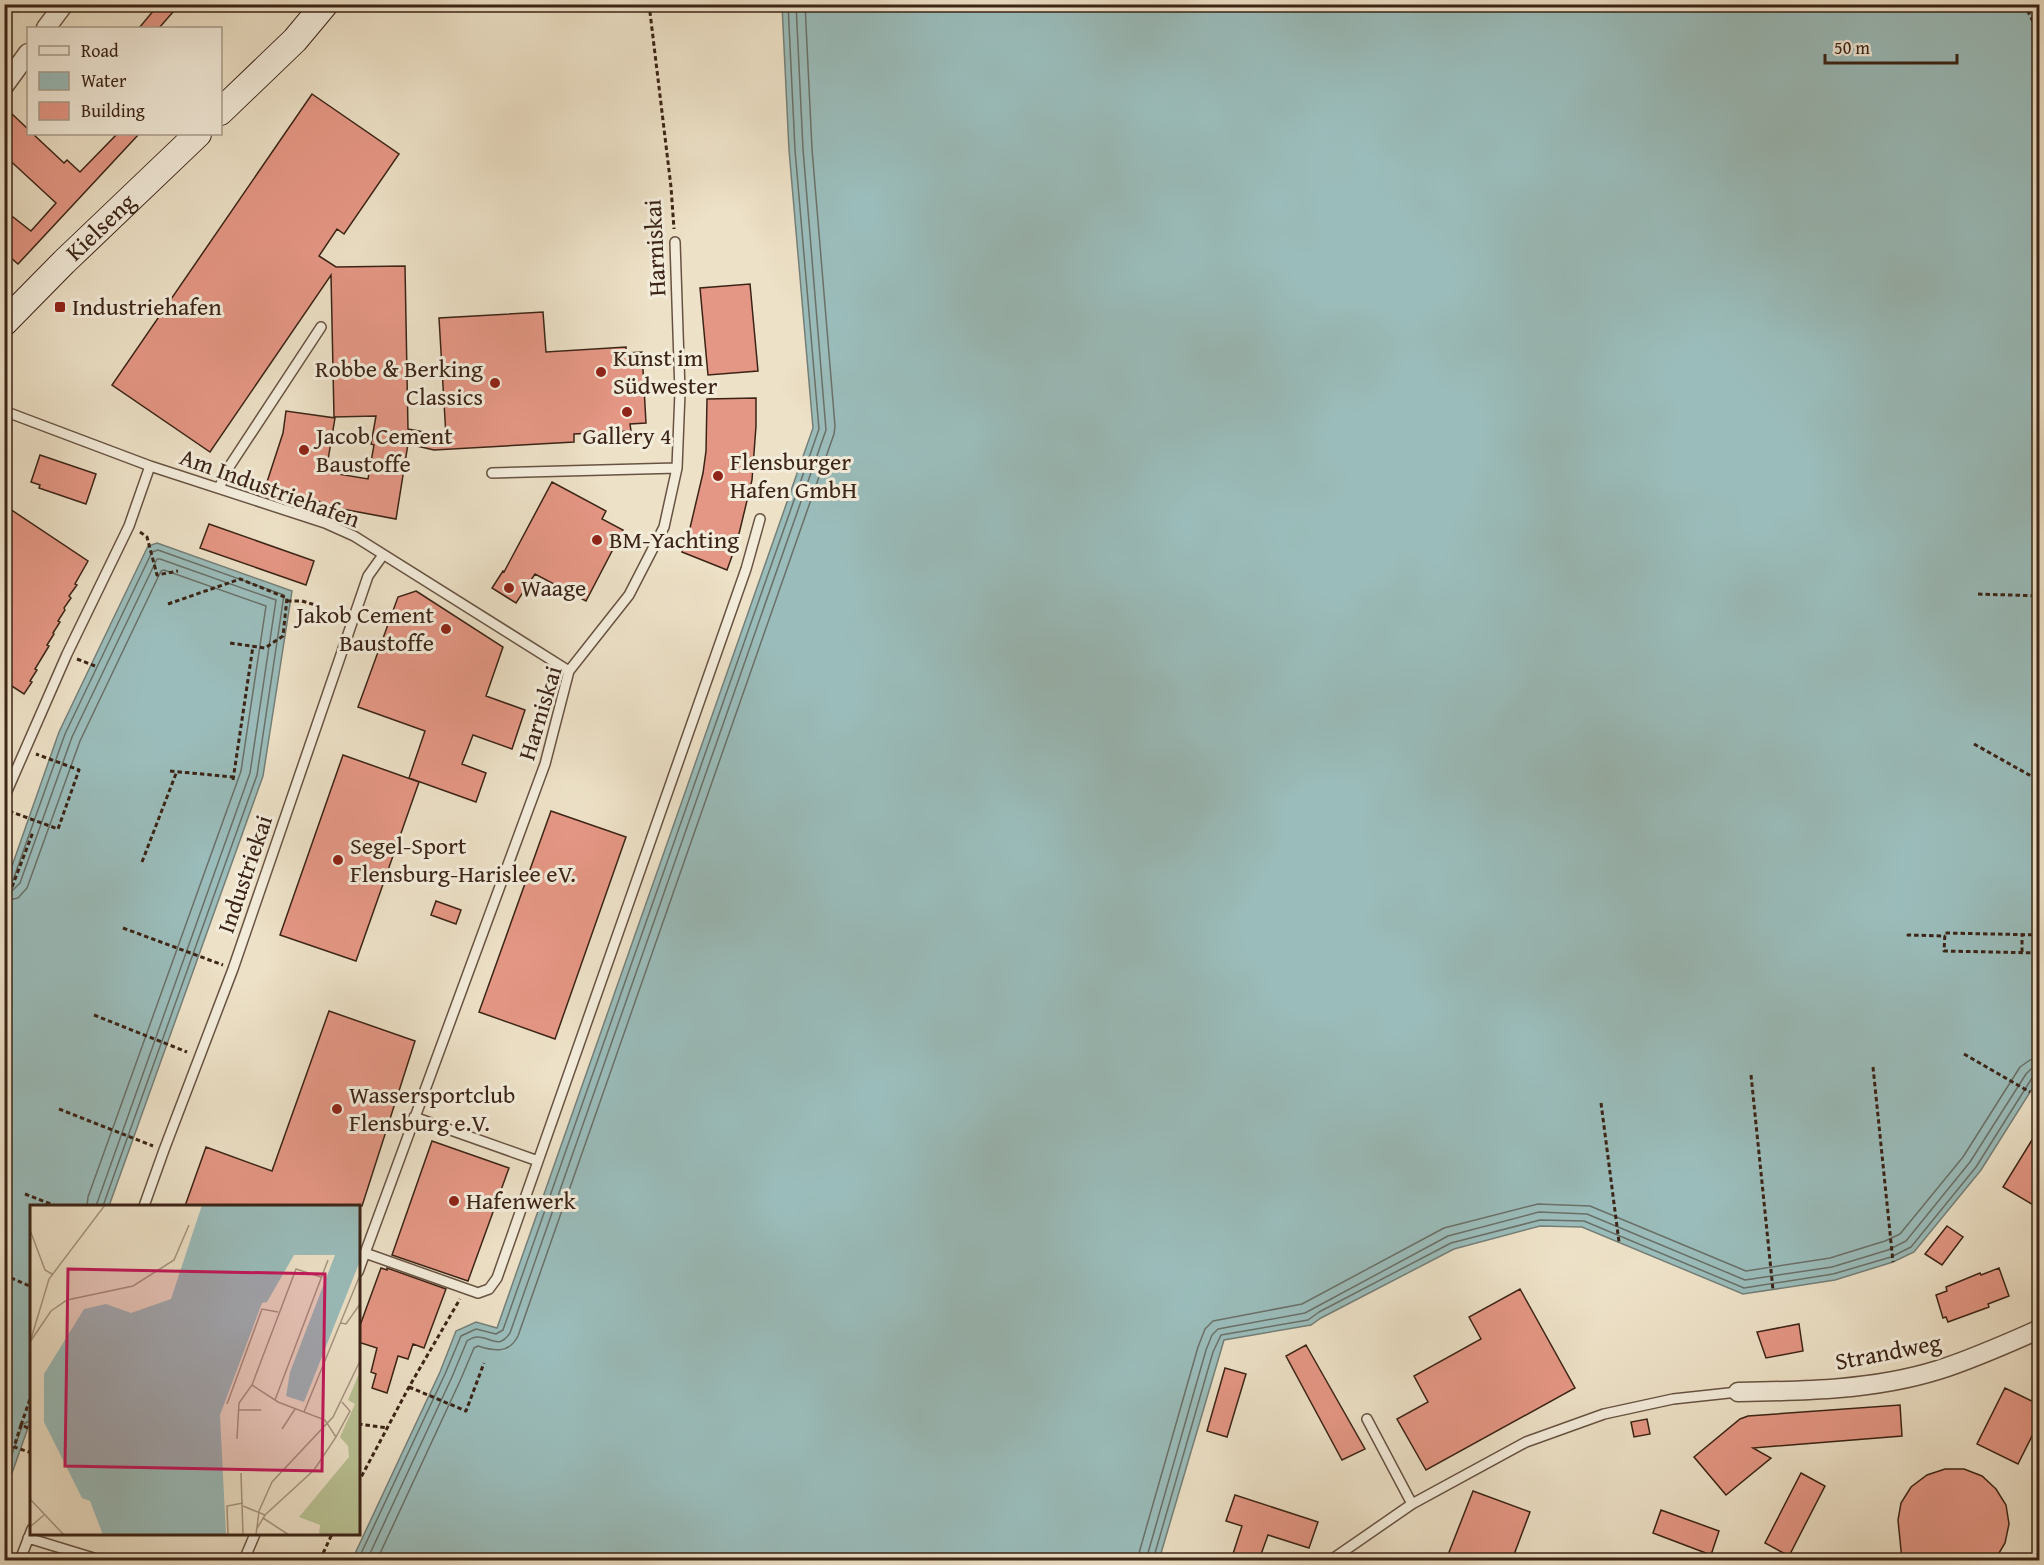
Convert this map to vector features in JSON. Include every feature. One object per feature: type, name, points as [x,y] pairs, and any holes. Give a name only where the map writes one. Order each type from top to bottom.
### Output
[{"type":"street","points":[[47,27],[64,4]]},
{"type":"street","points":[[222,110],[295,40],[325,4]]},
{"type":"street","points":[[4,86],[27,54]]},
{"type":"street","name":"Kielseng","points":[[4,323],[64,262],[197,135]]},
{"type":"street","name":"Strandweg","points":[[1738,1392],[1803,1391],[1884,1382],[1937,1370],[2040,1329]]},
{"type":"lane","name":"Harniskai","points":[[360,1267],[545,764],[568,671],[629,595],[664,527],[677,468],[680,392],[675,242]]},
{"type":"lane","points":[[219,489],[229,467],[321,327]]},
{"type":"lane","name":"Am Industriehafen","points":[[4,411],[150,466],[325,523],[354,536],[568,671]]},
{"type":"lane","points":[[4,798],[81,624],[129,526],[150,466]]},
{"type":"lane","points":[[492,473],[677,468]]},
{"type":"lane","points":[[365,1253],[478,1293],[489,1289],[497,1278],[746,569],[760,519]]},
{"type":"lane","name":"Industriekai","points":[[144,1205],[233,969],[369,576],[383,555]]},
{"type":"lane","points":[[414,1117],[538,1161]]},
{"type":"lane","points":[[1331,1560],[1412,1504],[1526,1442],[1604,1414],[1673,1399],[1738,1392]]},
{"type":"lane","points":[[1366,1419],[1412,1504]]},
{"type":"lane","points":[[20,1560],[30,1533]]},
{"type":"lane","points":[[35,1535],[100,1560]]},
{"type":"lane","points":[[244,1560],[254,1535]]},
{"type":"path","name":"Harniskai","points":[[649,4],[671,187],[675,242]]},
{"type":"path","points":[[2024,4],[2040,35]]},
{"type":"path","points":[[147,537],[157,575],[178,571]]},
{"type":"path","points":[[168,604],[240,579],[287,598],[283,636],[266,648],[230,643]]},
{"type":"path","points":[[1978,594],[2040,596]]},
{"type":"path","points":[[287,601],[302,601],[322,608]]},
{"type":"path","points":[[171,771],[233,778],[253,646]]},
{"type":"path","points":[[84,662],[95,666]]},
{"type":"path","points":[[1974,744],[2040,781]]},
{"type":"path","points":[[4,809],[58,829],[79,770],[24,750]]},
{"type":"path","points":[[142,862],[177,771]]},
{"type":"path","points":[[4,908],[33,832]]},
{"type":"path","points":[[4,890],[10,892]]},
{"type":"path","points":[[123,928],[233,969]]},
{"type":"path","points":[[2040,935],[1945,933],[1944,951],[2040,953]]},
{"type":"path","points":[[2022,935],[2022,952]]},
{"type":"path","points":[[1909,936],[1945,936]]},
{"type":"path","points":[[94,1015],[199,1057]]},
{"type":"path","points":[[1964,1054],[2030,1092]]},
{"type":"path","points":[[1873,1067],[1893,1262]]},
{"type":"path","points":[[1751,1075],[1773,1290]]},
{"type":"path","points":[[1601,1103],[1619,1242]]},
{"type":"path","points":[[59,1109],[164,1150]]},
{"type":"path","points":[[26,1194],[54,1205]]},
{"type":"path","points":[[4,1275],[30,1286]]},
{"type":"path","points":[[360,1478],[409,1387],[466,1290]]},
{"type":"path","points":[[409,1387],[466,1411],[484,1363]]},
{"type":"path","points":[[30,1399],[13,1449],[30,1453]]},
{"type":"path","points":[[360,1424],[388,1428]]},
{"type":"path","points":[[21,1425],[28,1428]]},
{"type":"path","points":[[320,1560],[331,1535]]},
{"type":"water","points":[[782,5],[2032,5],[2040,19],[2039,1078],[1981,1170],[1914,1252],[1893,1262],[1835,1280],[1743,1294],[1582,1227],[1540,1226],[1454,1249],[1311,1325],[1224,1340],[1159,1560],[352,1560],[440,1372],[456,1331],[476,1322],[497,1328],[813,428],[789,150]]},
{"type":"water","points":[[157,543],[292,591],[263,776],[109,1205],[30,1205],[30,1422],[5,1493],[5,886],[59,732],[148,546]]},
{"type":"building","points":[[159,4],[180,4],[160,27],[140,27]]},
{"type":"building","points":[[312,94],[399,154],[344,234],[337,229],[319,256],[336,267],[405,266],[408,429],[446,436],[439,318],[543,312],[546,352],[626,347],[626,353],[642,352],[646,423],[630,424],[631,431],[574,434],[574,442],[434,450],[408,444],[396,519],[321,505],[321,502],[266,485],[283,433],[286,411],[335,418],[326,472],[368,479],[376,416],[334,417],[331,275],[210,452],[112,385]]},
{"type":"building","points":[[12,114],[27,128],[27,135],[34,135],[64,163],[67,160],[80,172],[116,135],[138,135],[18,264],[4,252],[4,210],[31,231],[56,203],[4,155],[4,123]]},
{"type":"building","points":[[750,284],[758,371],[708,375],[700,288]]},
{"type":"building","points":[[756,398],[752,480],[737,542],[727,570],[682,552],[703,473],[706,451],[707,399]]},
{"type":"building","points":[[40,455],[96,474],[86,504],[39,488],[40,485],[31,482]]},
{"type":"building","points":[[552,482],[606,511],[602,519],[623,530],[586,601],[535,574],[516,603],[492,588],[504,572]]},
{"type":"building","points":[[4,505],[88,561],[69,596],[71,598],[47,645],[49,646],[35,669],[37,670],[30,681],[32,682],[24,694],[4,681]]},
{"type":"building","points":[[209,524],[314,561],[306,585],[200,548]]},
{"type":"building","points":[[416,591],[503,647],[486,696],[525,710],[512,749],[473,735],[462,764],[486,773],[476,802],[409,778],[425,731],[358,707],[398,597]]},
{"type":"building","points":[[343,755],[419,782],[356,961],[280,935]]},
{"type":"building","points":[[551,811],[626,837],[555,1039],[479,1012]]},
{"type":"building","points":[[436,901],[461,910],[456,924],[431,915]]},
{"type":"building","points":[[329,1011],[415,1041],[362,1206],[185,1205],[206,1147],[272,1171]]},
{"type":"building","points":[[2040,1127],[2040,1209],[2003,1187]]},
{"type":"building","name":"Hafenwerk","points":[[432,1141],[509,1168],[468,1281],[392,1255]]},
{"type":"building","points":[[1947,1226],[1963,1237],[1942,1265],[1925,1254]]},
{"type":"building","points":[[381,1268],[387,1270],[387,1268],[446,1289],[424,1348],[413,1344],[408,1359],[398,1356],[387,1393],[372,1388],[376,1374],[371,1372],[377,1348],[360,1343],[360,1326]]},
{"type":"building","points":[[1999,1268],[2009,1296],[1988,1304],[1989,1307],[1948,1322],[1946,1317],[1943,1318],[1936,1295],[1947,1291],[1946,1287]]},
{"type":"building","points":[[1520,1289],[1575,1388],[1426,1470],[1397,1419],[1428,1402],[1414,1376],[1481,1339],[1469,1317]]},
{"type":"building","points":[[1799,1324],[1803,1351],[1766,1358],[1757,1332]]},
{"type":"building","points":[[1306,1345],[1365,1449],[1342,1460],[1286,1356]]},
{"type":"building","points":[[1225,1368],[1246,1374],[1227,1437],[1207,1431]]},
{"type":"building","points":[[2005,1388],[2040,1405],[2040,1420],[2018,1464],[1977,1444]]},
{"type":"building","points":[[1900,1405],[1902,1436],[1753,1448],[1771,1458],[1726,1495],[1694,1457],[1740,1419],[1748,1416]]},
{"type":"building","points":[[1647,1419],[1650,1434],[1634,1437],[1631,1422]]},
{"type":"building","points":[[1945,1469],[1964,1469],[1982,1476],[1996,1489],[2006,1505],[2009,1524],[2005,1543],[1995,1560],[1902,1560],[1898,1520],[1901,1503],[1911,1487],[1927,1475]]},
{"type":"building","points":[[1801,1473],[1825,1486],[1789,1556],[1765,1543]]},
{"type":"building","points":[[1473,1491],[1530,1512],[1512,1560],[1446,1560]]},
{"type":"building","points":[[1235,1495],[1318,1522],[1309,1548],[1268,1535],[1259,1560],[1231,1560],[1242,1526],[1226,1521]]},
{"type":"building","points":[[1661,1510],[1719,1531],[1711,1555],[1653,1533]]},
{"type":"place","name":"Industriehafen","points":[[60,307]]},
{"type":"place","name":"Kunst im Südwester","points":[[601,372]]},
{"type":"place","name":"Robbe & Berking Classics","points":[[495,383]]},
{"type":"place","name":"Gallery 4","points":[[627,412]]},
{"type":"place","name":"Jacob Cement Baustoffe","points":[[304,450]]},
{"type":"place","name":"Flensburger Hafen GmbH","points":[[718,476]]},
{"type":"place","name":"BM-Yachting","points":[[597,540]]},
{"type":"place","name":"Waage","points":[[509,588]]},
{"type":"place","name":"Jakob Cement Baustoffe","points":[[446,629]]},
{"type":"place","name":"Segel-Sport Flensburg-Harislee eV.","points":[[338,860]]},
{"type":"place","name":"Wassersportclub Flensburg e.V.","points":[[337,1109]]},
{"type":"place","name":"Hafenwerk","points":[[454,1201]]}]
